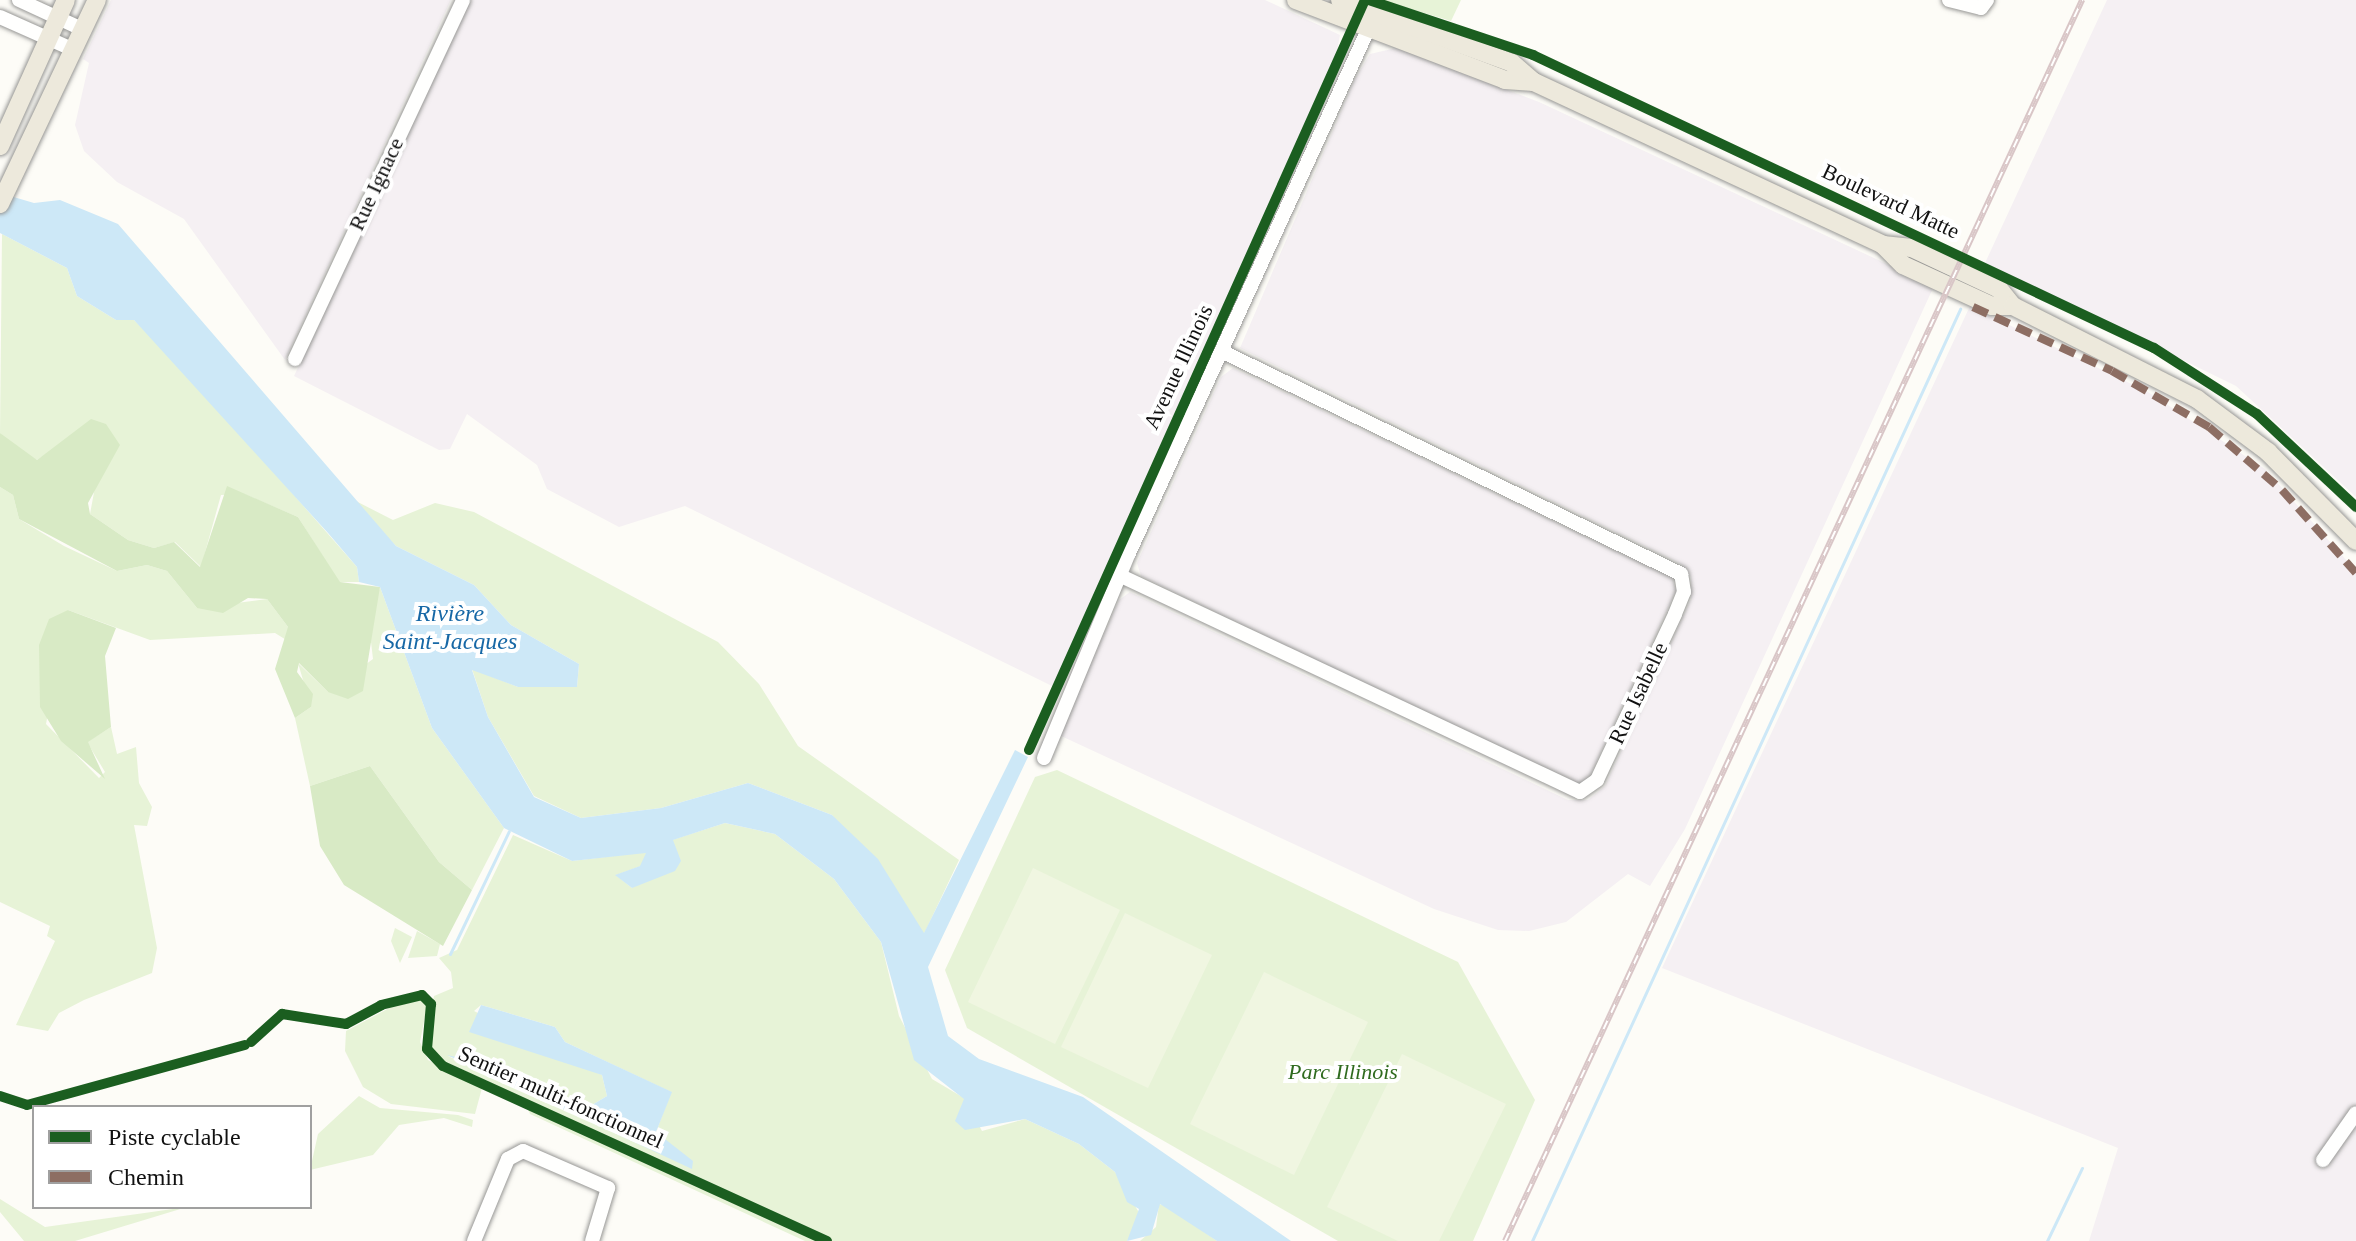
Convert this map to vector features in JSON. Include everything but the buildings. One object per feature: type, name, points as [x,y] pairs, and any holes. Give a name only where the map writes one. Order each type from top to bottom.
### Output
[{"type":"main road","points":[[0,146],[66,0]]},
{"type":"main road","points":[[3,198],[97,0]]},
{"type":"main road","name":"Boulevard Matte","points":[[1296,0],[1512,63],[1534,82],[1883,245],[1912,248],[1975,277],[2013,306],[2143,368],[2216,412],[2286,468],[2355,545]]},
{"type":"main road","name":"Boulevard Matte","points":[[1340,0],[1372,22]]},
{"type":"street","points":[[19,0],[82,29]]},
{"type":"street","name":"Rue Ignace","points":[[295,359],[463,0]]},
{"type":"street","points":[[1949,0],[1981,8],[1987,0]]},
{"type":"street","points":[[0,17],[72,49]]},
{"type":"street","name":"Avenue Illinois","points":[[1044,758],[1121,576],[1372,22]]},
{"type":"street","name":"Rue Isabelle","points":[[1121,576],[1580,792],[1597,780],[1675,614],[1684,592],[1681,574],[1223,352]]},
{"type":"street","points":[[2323,1160],[2356,1113]]},
{"type":"street","points":[[474,1241],[508,1159],[523,1151],[608,1188],[592,1241]]},
{"type":"shaded area","points":[[111,0],[451,0],[285,360],[184,219],[117,182],[84,151],[75,125],[89,63],[83,59]]},
{"type":"shaded area","points":[[470,0],[1265,0],[1340,35],[1334,67],[1054,687],[685,506],[619,527],[547,489],[537,465],[467,414],[450,449],[439,450],[294,376]]},
{"type":"shaded area","points":[[2107,0],[2356,0],[2356,497],[2236,386],[1985,263]]},
{"type":"shaded area","points":[[1396,48],[1539,102],[1934,286],[1685,829],[1650,886],[1628,874],[1566,922],[1529,931],[1498,930],[1434,909],[1059,735],[1119,600],[1130,592],[1568,800],[1588,800],[1605,786],[1691,599],[1691,577],[1681,564],[1240,348],[1355,79],[1370,54]]},
{"type":"shaded area","points":[[1970,306],[2148,392],[2265,469],[2356,571],[2356,1241],[2089,1241],[2118,1148],[1662,968]]},
{"type":"shaded area","points":[[1233,368],[1672,578],[1676,591],[1589,778],[1577,785],[1552,775],[1141,576],[1137,563],[1221,377]]},
{"type":"green space","points":[[1381,0],[1461,0],[1451,21]]},
{"type":"green space","points":[[2,234],[67,268],[77,296],[116,320],[134,320],[171,355],[357,567],[359,582],[339,582],[298,517],[244,494],[221,495],[201,567],[175,542],[154,548],[128,540],[90,514],[95,487],[64,442],[37,460],[14,450],[0,433]]},
{"type":"green space","points":[[91,419],[106,424],[120,445],[88,503],[90,514],[128,540],[154,548],[174,542],[200,567],[227,486],[298,517],[340,582],[380,587],[363,691],[348,699],[328,692],[299,663],[297,672],[313,694],[311,707],[295,718],[275,669],[288,627],[267,599],[248,598],[223,613],[197,608],[167,571],[147,565],[117,571],[19,519],[13,495],[0,487],[0,433],[37,460]]},
{"type":"green space","points":[[0,487],[13,495],[19,519],[64,546],[117,571],[147,565],[167,571],[197,608],[267,599],[288,627],[288,641],[275,633],[150,640],[68,610],[46,724],[99,778],[105,772],[87,742],[111,727],[117,754],[136,747],[139,783],[152,807],[147,826],[134,825],[157,948],[152,973],[59,1013],[48,1031],[16,1025],[55,941],[47,936],[50,926],[0,902]]},
{"type":"green space","points":[[346,496],[393,520],[435,503],[474,512],[718,642],[759,684],[798,746],[959,860],[924,934],[832,815],[748,783],[661,808],[581,818],[534,796],[488,717],[472,669],[518,687],[577,687],[579,664],[511,625],[474,585],[396,546]]},
{"type":"green space","points":[[380,587],[432,728],[504,828],[472,890],[439,862],[370,766],[310,786],[295,718],[311,707],[298,663],[328,692],[373,659],[369,625]]},
{"type":"green space","points":[[68,610],[116,628],[105,656],[111,727],[88,742],[105,779],[61,741],[40,707],[39,645],[49,619]]},
{"type":"green space","points":[[370,766],[439,862],[472,890],[443,946],[344,885],[320,846],[310,786]]},
{"type":"green space","name":"Parc Illinois","points":[[1057,770],[1458,962],[1535,1100],[1473,1241],[1338,1241],[967,1028],[945,970],[1035,777]]},
{"type":"green space","points":[[725,823],[775,834],[834,879],[881,942],[899,1016],[932,1079],[964,1098],[982,1131],[1025,1119],[1079,1144],[1115,1172],[1141,1216],[1127,1241],[805,1241],[530,1114],[523,1098],[433,1056],[426,1037],[434,996],[453,988],[451,972],[439,958],[457,950],[513,835],[572,861],[647,852],[641,866],[616,875],[632,888],[677,852],[672,840]],"holes":[[[481,1005],[555,1027],[565,1042],[671,1092],[656,1132],[692,1168],[448,1056],[508,1069],[587,1108],[607,1096],[602,1075],[474,1011]]]},
{"type":"green space","points":[[1033,868],[1120,910],[1055,1044],[968,1002]]},
{"type":"green space","points":[[1125,913],[1212,955],[1148,1088],[1061,1047]]},
{"type":"green space","points":[[395,928],[412,937],[400,963],[391,941]]},
{"type":"green space","points":[[417,931],[440,944],[437,956],[408,958]]},
{"type":"green space","points":[[1264,972],[1368,1022],[1294,1175],[1190,1124]]},
{"type":"green space","points":[[408,998],[428,1001],[420,1042],[428,1060],[482,1088],[475,1114],[391,1104],[363,1087],[345,1051],[346,1031]]},
{"type":"green space","points":[[1402,1054],[1506,1104],[1439,1241],[1398,1241],[1327,1207]]},
{"type":"green space","points":[[359,1096],[380,1108],[458,1115],[473,1120],[472,1127],[444,1118],[399,1125],[373,1155],[312,1170],[318,1134]]},
{"type":"green space","points":[[0,1199],[45,1227],[180,1209],[75,1241],[24,1241],[0,1212]]},
{"type":"green space","points":[[1159,1204],[1167,1206],[1217,1241],[1140,1241],[1156,1227]]},
{"type":"water","name":"Rivière Saint-Jacques","points":[[0,193],[34,203],[60,200],[118,224],[396,546],[474,585],[511,625],[579,664],[577,687],[518,687],[472,670],[488,717],[534,797],[581,818],[661,808],[748,783],[832,815],[878,859],[924,933],[1015,750],[1028,757],[928,967],[948,1036],[979,1059],[1083,1097],[1291,1241],[1217,1241],[1160,1204],[1151,1235],[1127,1241],[1139,1209],[1127,1202],[1115,1172],[1079,1144],[1025,1119],[965,1130],[955,1121],[964,1099],[914,1060],[881,942],[834,879],[775,834],[725,823],[673,840],[681,861],[675,871],[632,888],[615,875],[640,866],[646,853],[572,861],[504,828],[432,728],[380,587],[359,582],[357,567],[328,533],[134,320],[116,320],[77,296],[67,268],[0,233]]},
{"type":"water","points":[[481,1005],[555,1027],[565,1042],[672,1092],[656,1132],[693,1161],[692,1169],[447,1055],[508,1069],[587,1108],[607,1096],[602,1075],[469,1032]]},
{"type":"waterway","points":[[1532,1241],[1960,309]]},
{"type":"waterway","points":[[450,954],[509,831]]},
{"type":"waterway","points":[[2047,1241],[2082,1168]]},
{"type":"railway","points":[[1505,1241],[2082,0]]},
{"type":"marked path","points":[[1973,307],[2112,371],[2209,427],[2282,490],[2356,573]]},
{"type":"cycle path","points":[[1029,750],[1365,0]]},
{"type":"cycle path","points":[[1369,0],[1533,55],[2154,348],[2257,414],[2356,507]]},
{"type":"cycle path","name":"Sentier multi-fonctionnel","points":[[251,1042],[282,1014],[346,1024],[381,1005],[422,995],[431,1004],[427,1049],[443,1066],[827,1241]]},
{"type":"cycle path","points":[[0,1096],[27,1105],[245,1045]]}]
